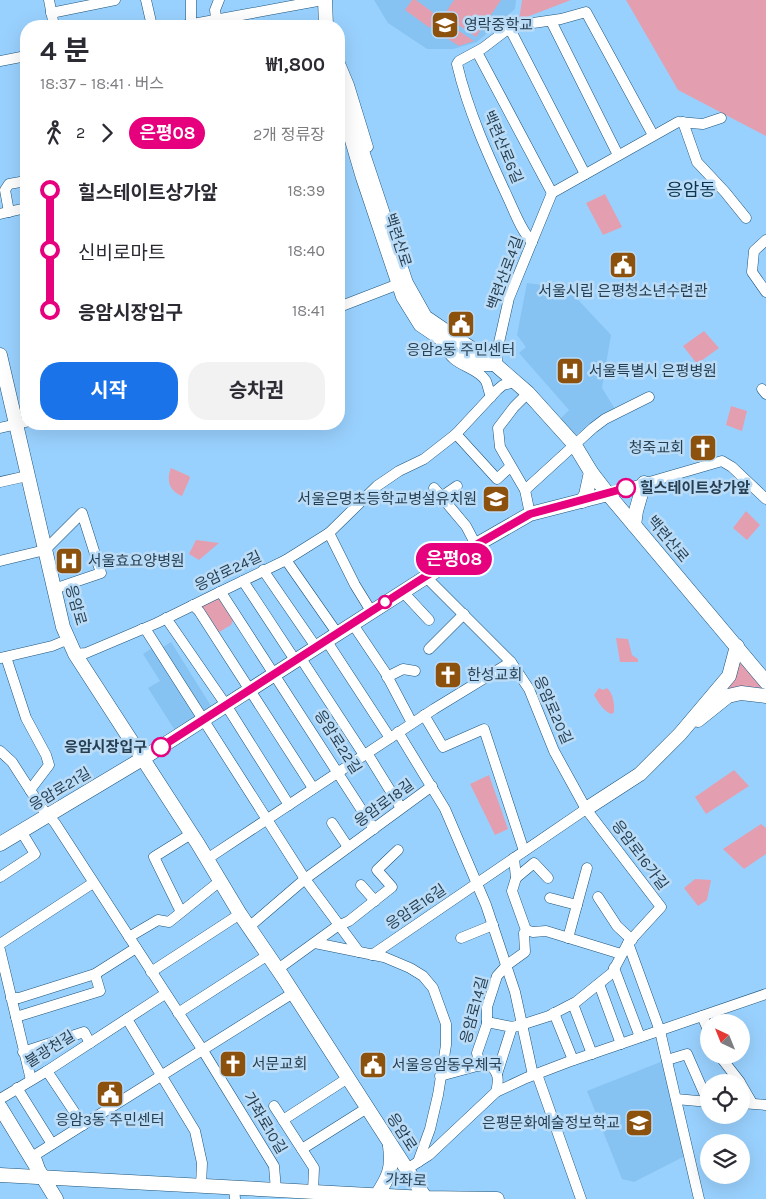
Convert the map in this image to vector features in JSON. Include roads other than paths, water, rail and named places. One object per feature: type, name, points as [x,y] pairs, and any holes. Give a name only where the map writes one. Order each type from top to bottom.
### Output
[{"type":"main road","points":[[324,0],[326,20]]},
{"type":"main road","name":"백련산로","points":[[345,100],[406,283],[425,317],[448,338],[497,366],[528,393],[574,444],[591,472],[608,494],[738,646],[766,682]]},
{"type":"main road","name":"응암로","points":[[0,355],[20,420]]},
{"type":"main road","name":"응암로","points":[[22,430],[27,476],[63,627],[70,639],[75,654],[207,859],[240,914],[278,969],[389,1143],[412,1166],[425,1199]]},
{"type":"main road","points":[[582,501],[586,494],[591,472]]},
{"type":"main road","points":[[634,525],[644,483]]},
{"type":"main road","points":[[142,759],[430,573],[530,514],[608,494]]},
{"type":"main road","points":[[586,809],[640,774],[680,734],[729,676],[738,646]]},
{"type":"main road","points":[[680,734],[728,696],[741,693],[766,696]]},
{"type":"main road","name":"응암로21길","points":[[0,844],[142,759]]},
{"type":"main road","points":[[0,1106],[37,1177],[56,1199]]},
{"type":"main road","points":[[377,1195],[390,1172],[392,1161],[389,1143]]},
{"type":"main road","name":"가좌로","points":[[0,1175],[201,1186],[235,1193],[260,1194],[276,1190],[343,1196],[377,1195],[425,1199],[496,1199]]},
{"type":"street","points":[[48,0],[53,20]]},
{"type":"street","points":[[51,13],[115,0]]},
{"type":"street","points":[[146,0],[151,20]]},
{"type":"street","points":[[188,20],[191,0]]},
{"type":"street","points":[[217,20],[215,10],[218,0]]},
{"type":"street","points":[[231,20],[324,0]]},
{"type":"street","points":[[322,20],[324,0]]},
{"type":"street","points":[[324,0],[329,20]]},
{"type":"street","points":[[653,135],[586,12],[519,25],[510,29],[477,52],[552,193],[678,122],[702,124],[722,118]]},
{"type":"street","points":[[551,20],[618,155]]},
{"type":"street","points":[[510,29],[585,174]]},
{"type":"street","name":"백련산로6길","points":[[477,52],[456,64],[464,94],[522,227],[532,242]]},
{"type":"street","points":[[0,60],[20,57]]},
{"type":"street","name":"백련산로","points":[[345,77],[409,279],[419,299],[448,338]]},
{"type":"street","points":[[683,122],[697,162],[746,218]]},
{"type":"street","name":"백련산로","points":[[345,124],[362,182],[401,297],[419,326],[448,338]]},
{"type":"street","points":[[20,182],[9,184],[5,190],[4,213],[20,209]]},
{"type":"street","name":"백련산로4길","points":[[497,366],[498,347],[509,298],[552,193]]},
{"type":"street","points":[[766,240],[754,251],[752,272],[766,292]]},
{"type":"street","points":[[345,305],[396,285]]},
{"type":"street","points":[[448,338],[447,352],[484,379],[491,397]]},
{"type":"street","name":"응암로24길","points":[[75,654],[86,653],[142,629],[286,560],[329,533],[377,486],[399,471],[424,459],[456,434],[503,385],[515,382]]},
{"type":"street","points":[[528,393],[514,407],[498,428],[500,447],[524,490],[530,514]]},
{"type":"street","points":[[524,490],[574,444],[605,419],[648,398]]},
{"type":"street","points":[[0,428],[20,423]]},
{"type":"street","points":[[456,434],[497,478],[510,467]]},
{"type":"street","points":[[608,494],[722,462],[732,467],[766,499]]},
{"type":"street","points":[[0,482],[27,476]]},
{"type":"street","points":[[441,497],[457,486]]},
{"type":"street","points":[[434,488],[466,526],[476,545]]},
{"type":"street","points":[[0,561],[45,550],[82,513],[101,573],[54,588]]},
{"type":"street","points":[[329,533],[355,585],[371,611]]},
{"type":"street","points":[[207,859],[424,715],[511,662],[464,614],[430,573],[422,553]]},
{"type":"street","points":[[286,560],[326,640]]},
{"type":"street","points":[[263,570],[326,640],[432,786]]},
{"type":"street","name":"응암로22길","points":[[242,581],[366,754],[401,808]]},
{"type":"street","points":[[402,591],[429,620]]},
{"type":"street","name":"응암로22길","points":[[220,592],[374,829]]},
{"type":"street","points":[[194,605],[313,788]]},
{"type":"street","points":[[429,649],[464,614]]},
{"type":"street","points":[[166,618],[226,705],[289,804]]},
{"type":"street","points":[[352,623],[387,677],[412,723]]},
{"type":"street","points":[[142,629],[146,630],[305,879],[359,952]]},
{"type":"street","points":[[30,790],[49,765],[46,755],[26,718],[3,658],[52,646],[70,639]]},
{"type":"street","name":"응암로20길","points":[[511,662],[529,690],[554,750],[586,809]]},
{"type":"street","points":[[387,677],[404,669],[415,671]]},
{"type":"street","points":[[424,715],[443,748],[484,729],[524,851]]},
{"type":"street","name":"가좌로10길","points":[[0,751],[12,762],[49,815],[202,1049],[274,1166],[276,1190]]},
{"type":"street","name":"응암로18길","points":[[249,927],[305,879],[432,786],[445,809],[476,884]]},
{"type":"street","name":"응암로16길","points":[[372,955],[586,809]]},
{"type":"street","name":"응암로16가길","points":[[586,809],[661,907],[621,954]]},
{"type":"street","points":[[332,823],[348,848]]},
{"type":"street","name":"응암로21길","points":[[0,876],[35,854],[21,832]]},
{"type":"street","points":[[181,912],[154,858],[191,834]]},
{"type":"street","name":"응암로16길","points":[[278,969],[340,925],[349,921],[392,888],[377,870],[398,850]]},
{"type":"street","points":[[507,965],[526,952],[524,933],[526,930],[512,891],[516,878],[514,858]]},
{"type":"street","points":[[516,878],[534,863],[548,878]]},
{"type":"street","points":[[568,938],[587,868]]},
{"type":"street","points":[[128,937],[158,920],[169,922],[220,880]]},
{"type":"street","points":[[0,944],[93,883]]},
{"type":"street","points":[[476,884],[493,925],[515,992],[517,1026],[581,1199]]},
{"type":"street","points":[[361,885],[375,901]]},
{"type":"street","points":[[598,897],[630,942],[660,1030],[699,1199]]},
{"type":"street","points":[[550,898],[577,905]]},
{"type":"street","points":[[151,972],[240,914]]},
{"type":"street","points":[[461,938],[493,925]]},
{"type":"street","points":[[487,1022],[517,1026],[554,1014],[573,1004],[612,973],[621,954],[546,931],[533,932],[526,930]]},
{"type":"street","points":[[315,943],[384,957],[423,976],[433,988],[446,1024],[446,1045],[430,1129],[412,1166]]},
{"type":"street","points":[[11,998],[19,998],[95,974],[136,948]]},
{"type":"street","name":"불광천길","points":[[0,950],[24,1052],[84,1032],[90,1043],[0,1099]]},
{"type":"street","points":[[178,1013],[268,955]]},
{"type":"street","name":"응암로14길","points":[[480,1065],[477,1053],[487,1022],[487,1008],[497,976],[507,965]]},
{"type":"street","points":[[614,968],[640,1038]]},
{"type":"street","points":[[16,1017],[100,991],[95,974]]},
{"type":"street","points":[[598,984],[621,1044]]},
{"type":"street","points":[[37,1177],[35,1155],[293,993]]},
{"type":"street","points":[[90,1043],[165,994]]},
{"type":"street","points":[[708,1014],[766,994]]},
{"type":"street","points":[[573,1004],[592,1054]]},
{"type":"street","points":[[554,1014],[573,1060]]},
{"type":"street","points":[[412,1166],[429,1155],[496,1092],[535,1074],[700,1017]]},
{"type":"street","points":[[127,1019],[195,1131],[202,1163],[201,1186]]},
{"type":"street","points":[[496,1092],[499,1080],[497,1074],[517,1026]]},
{"type":"street","points":[[24,1052],[31,1080]]},
{"type":"street","points":[[667,1060],[687,1054],[700,1084]]},
{"type":"street","points":[[726,1064],[734,1074]]},
{"type":"street","name":"응암로14길","points":[[440,1076],[480,1065],[490,1065],[497,1074]]},
{"type":"street","points":[[47,1070],[83,1125]]},
{"type":"street","points":[[283,1120],[348,1078]]},
{"type":"street","points":[[18,1088],[52,1144]]},
{"type":"street","points":[[676,1099],[700,1101]]},
{"type":"street","points":[[750,1100],[752,1104],[766,1105]]},
{"type":"street","points":[[274,1106],[314,1168],[313,1192]]},
{"type":"street","name":"응암로","points":[[302,1150],[367,1108]]},
{"type":"place","name":"영락중학교","points":[[445,25]]},
{"type":"place","name":"서울시립 은평청소년수련관","points":[[623,265]]},
{"type":"place","name":"응암2동 주민센터","points":[[461,324]]},
{"type":"place","name":"서울특별시 은평병원","points":[[570,371]]},
{"type":"place","name":"청죽교회","points":[[703,448]]},
{"type":"place","name":"힐스테이트상가앞","points":[[626,488]]},
{"type":"place","name":"서울은명초등학교병설유치원","points":[[496,499]]},
{"type":"place","name":"서울효요양병원","points":[[69,561]]},
{"type":"place","name":"한성교회","points":[[448,675]]},
{"type":"place","name":"응암시장입구","points":[[161,747]]},
{"type":"place","name":"서문교회","points":[[233,1064]]},
{"type":"place","name":"서울응암동우체국","points":[[373,1065]]},
{"type":"place","name":"응암3동 주민센터","points":[[110,1094]]},
{"type":"place","name":"은평문화예술정보학교","points":[[639,1123]]},
{"type":"district","name":"응암동","points":[[691,190]]}]
